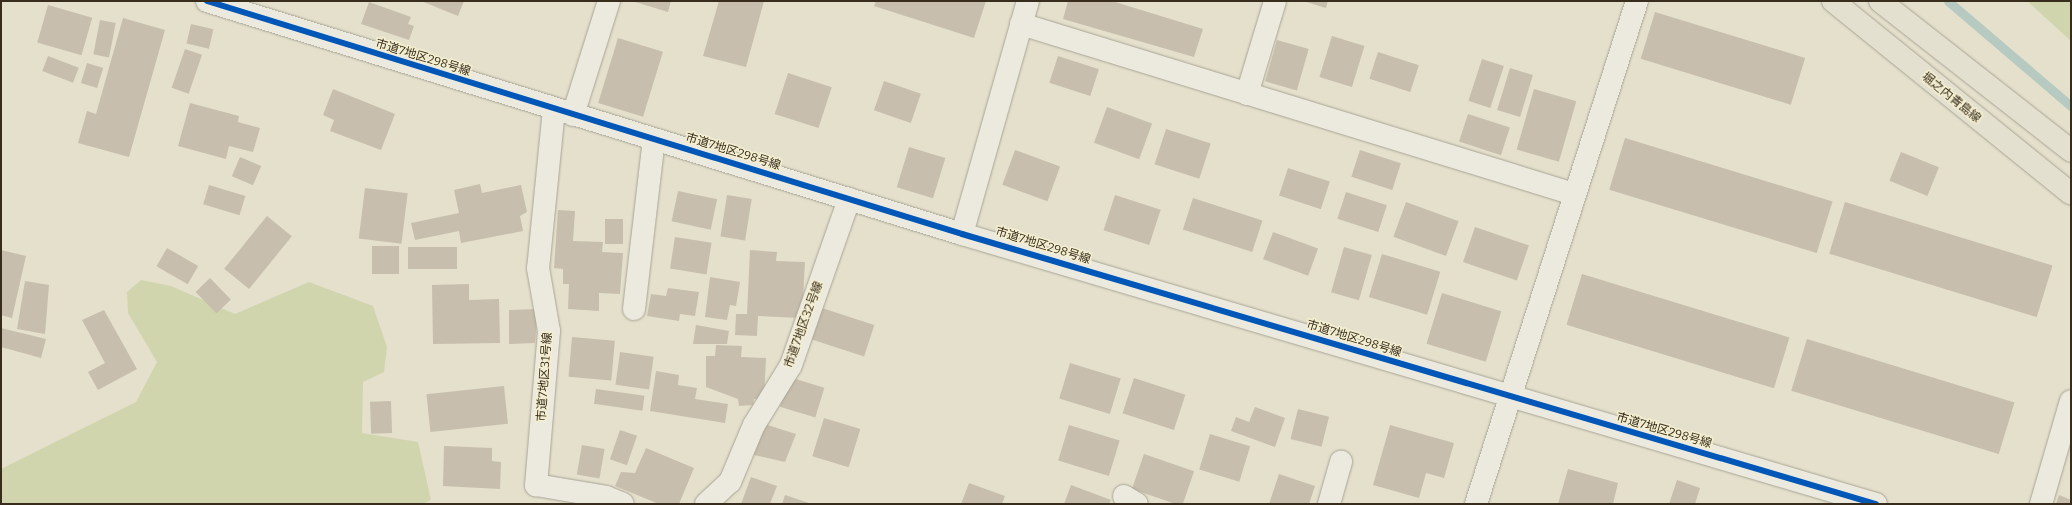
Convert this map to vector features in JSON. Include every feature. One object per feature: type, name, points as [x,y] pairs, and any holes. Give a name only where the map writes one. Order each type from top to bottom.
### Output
[{"type":"main road","name":"堀之内青島線","points":[[1833,1],[2071,194]]},
{"type":"main road","points":[[1880,1],[2071,151]]},
{"type":"street","name":"市道7地区298号線","points":[[207,1],[251,8],[564,112],[654,140],[962,234],[1876,504]]},
{"type":"street","points":[[564,112],[609,1]]},
{"type":"street","points":[[962,234],[1028,1]]},
{"type":"street","points":[[1248,94],[1275,1]]},
{"type":"street","points":[[1476,504],[1508,396],[1637,1]]},
{"type":"street","points":[[1021,24],[1574,194]]},
{"type":"street","name":"市道7地区31号線","points":[[564,112],[538,268],[549,331],[536,486],[606,497],[623,504]]},
{"type":"street","points":[[634,309],[654,140]]},
{"type":"street","name":"市道7地区32号線","points":[[706,504],[730,482],[754,425],[791,365],[849,199]]},
{"type":"street","points":[[2041,504],[2071,401]]},
{"type":"street","points":[[1329,504],[1341,462]]},
{"type":"green space","points":[[2027,1],[2071,1],[2071,41]]},
{"type":"green space","points":[[141,280],[171,286],[235,314],[309,282],[373,306],[387,347],[384,372],[363,382],[362,433],[418,442],[431,500],[423,504],[1,504],[1,469],[136,402],[157,362],[128,313],[127,292]]},
{"type":"building","points":[[421,1],[464,1],[458,16]]},
{"type":"building","points":[[632,1],[671,1],[668,12]]},
{"type":"building","points":[[719,1],[764,1],[746,67],[703,56]]},
{"type":"building","points":[[876,1],[986,1],[974,38],[874,6]]},
{"type":"building","points":[[1068,1],[1112,1],[1203,29],[1194,57],[1063,19]]},
{"type":"building","points":[[1303,1],[1328,1],[1326,8]]},
{"type":"building","points":[[369,2],[411,17],[408,24],[414,26],[409,40],[361,24]]},
{"type":"building","points":[[48,5],[92,18],[81,55],[37,42]]},
{"type":"building","points":[[1655,12],[1805,58],[1791,105],[1641,59]]},
{"type":"building","points":[[123,18],[165,30],[129,157],[78,143],[87,111],[96,114]]},
{"type":"building","points":[[100,20],[116,23],[109,57],[93,54]]},
{"type":"building","points":[[191,24],[213,29],[209,49],[187,43]]},
{"type":"building","points":[[1332,36],[1365,46],[1352,87],[1319,77]]},
{"type":"building","points":[[618,38],[663,52],[643,117],[598,103]]},
{"type":"building","points":[[1277,40],[1309,49],[1297,90],[1265,81]]},
{"type":"building","points":[[185,49],[202,55],[189,94],[172,88]]},
{"type":"building","points":[[1378,52],[1419,65],[1410,92],[1369,79]]},
{"type":"building","points":[[48,56],[79,68],[73,83],[42,71]]},
{"type":"building","points":[[1058,56],[1099,69],[1090,96],[1049,83]]},
{"type":"building","points":[[1482,59],[1504,66],[1490,108],[1468,101]]},
{"type":"building","points":[[87,63],[103,68],[97,88],[81,83]]},
{"type":"building","points":[[1510,68],[1533,75],[1520,117],[1497,110]]},
{"type":"building","points":[[788,73],[832,87],[818,128],[775,114]]},
{"type":"building","points":[[884,81],[921,94],[911,123],[874,110]]},
{"type":"building","points":[[333,89],[395,114],[381,150],[330,131],[334,120],[323,115]]},
{"type":"building","points":[[1534,89],[1576,101],[1559,162],[1517,150]]},
{"type":"building","points":[[190,103],[239,116],[238,122],[260,128],[253,152],[229,146],[226,159],[178,146]]},
{"type":"building","points":[[1107,107],[1152,123],[1139,159],[1094,143]]},
{"type":"building","points":[[1468,114],[1510,128],[1501,155],[1459,142]]},
{"type":"building","points":[[1166,129],[1211,144],[1199,179],[1155,164]]},
{"type":"building","points":[[1625,138],[1833,201],[1817,253],[1609,190]]},
{"type":"building","points":[[909,147],[945,158],[933,198],[897,187]]},
{"type":"building","points":[[1015,150],[1060,166],[1047,201],[1002,185]]},
{"type":"building","points":[[1360,150],[1401,163],[1392,190],[1351,177]]},
{"type":"building","points":[[1901,152],[1939,167],[1927,196],[1889,181]]},
{"type":"building","points":[[240,157],[261,166],[253,185],[232,176]]},
{"type":"building","points":[[1288,168],[1330,182],[1321,209],[1279,196]]},
{"type":"building","points":[[480,184],[482,193],[521,185],[527,212],[520,216],[523,231],[461,243],[459,231],[415,240],[411,223],[459,213],[454,190]]},
{"type":"building","points":[[209,185],[245,196],[239,215],[203,204]]},
{"type":"building","points":[[365,188],[408,193],[401,244],[359,239]]},
{"type":"building","points":[[678,191],[717,199],[711,230],[672,221]]},
{"type":"building","points":[[1346,192],[1387,205],[1378,232],[1337,219]]},
{"type":"building","points":[[727,195],[752,199],[745,240],[720,236]]},
{"type":"building","points":[[1115,195],[1161,210],[1149,245],[1104,230]]},
{"type":"building","points":[[1193,198],[1262,221],[1252,252],[1183,229]]},
{"type":"building","points":[[1406,202],[1459,221],[1446,256],[1393,237]]},
{"type":"building","points":[[1845,202],[2053,265],[2037,317],[1829,254]]},
{"type":"building","points":[[558,210],[575,211],[573,241],[603,242],[602,252],[623,253],[620,294],[599,293],[599,311],[568,309],[569,284],[563,284],[563,269],[554,268]]},
{"type":"building","points":[[267,216],[292,236],[249,289],[224,269]]},
{"type":"building","points":[[605,219],[623,219],[623,244],[605,244]]},
{"type":"building","points":[[1475,227],[1529,246],[1517,281],[1463,262]]},
{"type":"building","points":[[1273,232],[1318,248],[1308,276],[1263,259]]},
{"type":"building","points":[[675,237],[712,243],[707,274],[670,269]]},
{"type":"building","points":[[372,246],[399,246],[399,274],[372,274]]},
{"type":"building","points":[[408,247],[457,247],[457,269],[408,269]]},
{"type":"building","points":[[1344,247],[1372,255],[1359,300],[1331,292]]},
{"type":"building","points":[[167,248],[198,266],[188,284],[157,266]]},
{"type":"building","points":[[1,250],[26,256],[12,318],[1,315]]},
{"type":"building","points":[[750,250],[777,252],[776,261],[805,262],[802,318],[758,316],[757,336],[735,335],[736,314],[747,314]]},
{"type":"building","points":[[1382,254],[1440,272],[1427,315],[1369,297]]},
{"type":"building","points":[[1582,274],[1790,337],[1774,388],[1567,325]]},
{"type":"building","points":[[710,277],[740,282],[736,306],[730,305],[727,320],[705,317]]},
{"type":"building","points":[[210,278],[231,300],[216,313],[196,292]]},
{"type":"building","points":[[25,281],[49,285],[45,334],[17,329]]},
{"type":"building","points":[[469,284],[469,300],[499,299],[500,343],[433,344],[432,285]]},
{"type":"building","points":[[668,288],[699,292],[695,316],[680,314],[679,321],[647,316],[651,294],[666,296]]},
{"type":"building","points":[[1442,293],[1501,311],[1486,362],[1427,344]]},
{"type":"building","points":[[822,308],[874,325],[864,356],[812,339]]},
{"type":"building","points":[[538,309],[535,343],[509,344],[509,310]]},
{"type":"building","points":[[104,310],[137,369],[98,390],[88,372],[105,363],[82,320]]},
{"type":"building","points":[[696,325],[729,331],[727,344],[693,344]]},
{"type":"building","points":[[1,328],[46,339],[41,358],[1,347]]},
{"type":"building","points":[[572,337],[615,341],[611,381],[569,377]]},
{"type":"building","points":[[1807,339],[2015,402],[1999,454],[1791,391]]},
{"type":"building","points":[[716,345],[742,346],[741,357],[766,358],[764,399],[754,399],[753,405],[739,406],[738,399],[706,387],[706,356],[715,356]]},
{"type":"building","points":[[620,352],[654,357],[649,389],[615,385]]},
{"type":"building","points":[[1070,363],[1121,378],[1110,414],[1059,398]]},
{"type":"building","points":[[656,371],[679,375],[678,385],[697,388],[695,399],[728,404],[725,423],[650,411]]},
{"type":"building","points":[[789,377],[824,388],[815,417],[780,407]]},
{"type":"building","points":[[1134,378],[1185,395],[1174,430],[1123,413]]},
{"type":"building","points":[[504,386],[508,424],[430,432],[426,394]]},
{"type":"building","points":[[596,389],[645,396],[642,411],[594,404]]},
{"type":"building","points":[[391,401],[392,433],[371,434],[370,402]]},
{"type":"building","points":[[1255,407],[1285,418],[1275,447],[1231,431],[1236,417],[1249,422]]},
{"type":"building","points":[[1298,409],[1329,417],[1322,447],[1291,439]]},
{"type":"building","points":[[824,418],[860,429],[849,467],[812,456]]},
{"type":"building","points":[[761,423],[796,434],[785,462],[750,454]]},
{"type":"building","points":[[1069,425],[1120,440],[1109,476],[1058,460]]},
{"type":"building","points":[[1390,425],[1454,443],[1444,478],[1426,473],[1419,498],[1373,485]]},
{"type":"building","points":[[620,430],[637,436],[627,465],[610,459]]},
{"type":"building","points":[[1210,434],[1250,446],[1239,482],[1199,469]]},
{"type":"building","points":[[582,445],[605,449],[599,479],[577,475]]},
{"type":"building","points":[[444,446],[492,448],[492,461],[501,462],[500,489],[443,486]]},
{"type":"building","points":[[646,448],[694,468],[679,504],[659,504],[615,486],[621,472],[635,473]]},
{"type":"building","points":[[1144,454],[1194,471],[1183,504],[1176,504],[1132,489]]},
{"type":"building","points":[[1568,469],[1618,483],[1613,504],[1558,504]]},
{"type":"building","points":[[1279,474],[1315,486],[1309,504],[1269,504]]},
{"type":"building","points":[[751,477],[777,486],[770,504],[741,504]]},
{"type":"building","points":[[1677,480],[1700,488],[1695,504],[1669,504]]},
{"type":"building","points":[[969,483],[1005,496],[1002,504],[961,504]]},
{"type":"building","points":[[1071,485],[1111,500],[1109,504],[1064,504]]},
{"type":"building","points":[[785,495],[812,504],[782,504]]},
{"type":"building","points":[[2059,495],[2071,500],[2071,504],[2056,504]]},
{"type":"waterway","points":[[1948,1],[2071,106]]},
{"type":"cycle path","points":[[207,1],[962,234],[1876,504]]}]
